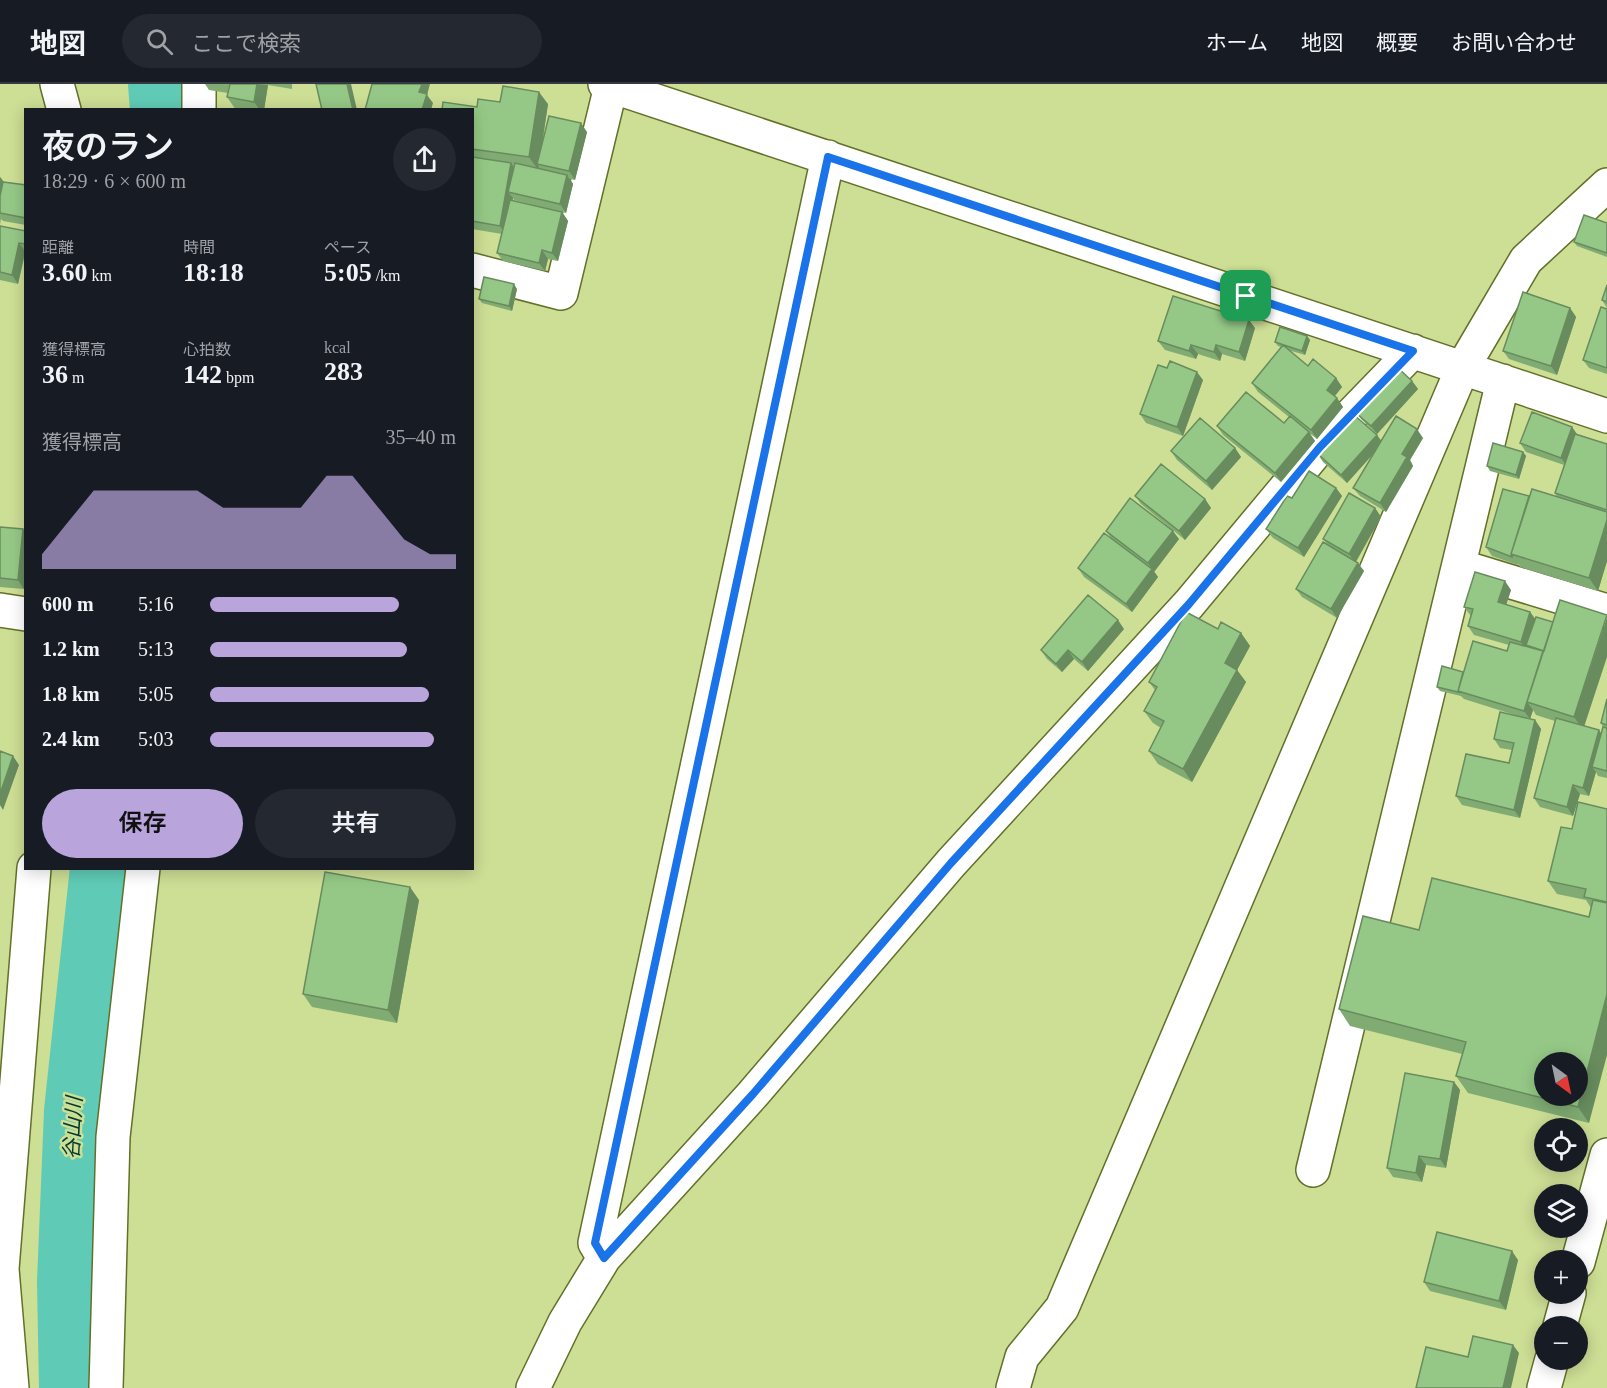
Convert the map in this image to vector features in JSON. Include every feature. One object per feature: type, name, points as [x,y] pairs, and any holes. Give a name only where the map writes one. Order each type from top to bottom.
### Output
[{"type":"street","points":[[57,84],[63,108]]},
{"type":"street","points":[[199,84],[200,108]]},
{"type":"street","points":[[474,271],[561,293],[608,85],[1607,416]]},
{"type":"street","points":[[604,1258],[595,1243],[828,157]]},
{"type":"street","points":[[1013,1388],[1022,1357],[1062,1308],[1463,368],[1526,260],[1600,201]]},
{"type":"street","points":[[533,1388],[565,1322],[604,1258],[753,1094],[951,863],[1189,604],[1320,447],[1413,351]]},
{"type":"street","points":[[1313,1170],[1503,381]]},
{"type":"street","points":[[1459,566],[1607,611]]},
{"type":"street","points":[[0,610],[24,614]]},
{"type":"street","points":[[12,1388],[2,1269],[6,1140],[34,870]]},
{"type":"street","points":[[106,1388],[113,1137],[143,870]]},
{"type":"street","points":[[1581,1250],[1607,1155]]},
{"type":"street","points":[[1544,1388],[1548,1370]]},
{"type":"building","points":[[230,84],[257,84],[254,102],[227,97]]},
{"type":"building","points":[[316,84],[347,84],[353,108],[322,108]]},
{"type":"building","points":[[372,84],[422,84],[419,92],[427,94],[423,108],[366,108]]},
{"type":"building","points":[[503,86],[539,92],[529,157],[474,149],[474,108],[442,108],[443,102],[477,107],[478,99],[500,102]]},
{"type":"building","points":[[549,116],[581,123],[569,171],[537,164]]},
{"type":"building","points":[[474,157],[511,163],[500,226],[474,221]]},
{"type":"building","points":[[515,163],[567,175],[560,204],[508,192]]},
{"type":"building","points":[[3,182],[24,185],[24,218],[0,213]]},
{"type":"building","points":[[510,200],[562,212],[552,253],[542,250],[539,263],[497,253]]},
{"type":"building","points":[[1584,215],[1607,223],[1607,253],[1574,242]]},
{"type":"building","points":[[0,226],[24,231],[24,244],[19,243],[12,275],[0,272]]},
{"type":"building","points":[[484,277],[514,284],[509,306],[479,299]]},
{"type":"building","points":[[1607,285],[1607,302],[1602,300]]},
{"type":"building","points":[[1523,292],[1570,308],[1551,366],[1503,351]]},
{"type":"building","points":[[1173,296],[1249,320],[1239,352],[1216,345],[1214,352],[1191,345],[1189,351],[1158,341]]},
{"type":"building","points":[[1601,307],[1607,309],[1607,368],[1583,360]]},
{"type":"building","points":[[1280,327],[1307,336],[1302,351],[1275,342]]},
{"type":"building","points":[[1283,345],[1308,366],[1313,359],[1336,378],[1327,390],[1337,398],[1311,430],[1252,383]]},
{"type":"building","points":[[1170,361],[1197,372],[1177,427],[1140,414],[1158,365],[1167,368]]},
{"type":"building","points":[[1397,367],[1412,381],[1371,426],[1355,412]]},
{"type":"building","points":[[1246,392],[1284,423],[1290,416],[1309,432],[1275,473],[1217,426]]},
{"type":"building","points":[[1532,412],[1572,427],[1561,458],[1520,443]]},
{"type":"building","points":[[1353,414],[1377,435],[1341,475],[1317,453]]},
{"type":"building","points":[[1396,416],[1417,429],[1402,454],[1407,457],[1380,503],[1353,488]]},
{"type":"building","points":[[1200,418],[1235,448],[1206,481],[1171,451]]},
{"type":"building","points":[[1575,434],[1607,444],[1607,510],[1555,493]]},
{"type":"building","points":[[1493,443],[1523,452],[1516,475],[1487,466]]},
{"type":"building","points":[[1161,464],[1205,499],[1179,531],[1135,496]]},
{"type":"building","points":[[1309,471],[1336,488],[1298,548],[1266,529],[1287,496],[1292,498]]},
{"type":"building","points":[[1503,489],[1529,496],[1512,557],[1486,547]]},
{"type":"building","points":[[1532,489],[1607,512],[1607,520],[1589,578],[1511,554]]},
{"type":"building","points":[[1349,493],[1375,508],[1349,554],[1323,539]]},
{"type":"building","points":[[1130,498],[1173,531],[1148,563],[1106,531]]},
{"type":"building","points":[[0,527],[23,529],[18,580],[0,578]]},
{"type":"building","points":[[1104,533],[1152,569],[1126,604],[1078,568]]},
{"type":"building","points":[[1323,542],[1358,563],[1331,609],[1296,589]]},
{"type":"building","points":[[1475,572],[1505,581],[1498,602],[1530,612],[1521,642],[1468,626],[1473,609],[1464,607]]},
{"type":"building","points":[[1088,595],[1118,620],[1082,662],[1068,650],[1056,664],[1041,650]]},
{"type":"building","points":[[1560,600],[1607,615],[1574,717],[1527,702]]},
{"type":"building","points":[[1186,612],[1218,629],[1221,622],[1241,633],[1225,663],[1237,670],[1183,769],[1149,751],[1164,721],[1144,711],[1157,687],[1149,682]]},
{"type":"building","points":[[1536,617],[1553,622],[1544,651],[1526,645]]},
{"type":"building","points":[[1473,641],[1507,651],[1510,642],[1543,651],[1524,711],[1458,691]]},
{"type":"building","points":[[1442,666],[1463,672],[1458,692],[1437,687]]},
{"type":"building","points":[[1607,699],[1607,725],[1601,723]]},
{"type":"building","points":[[1500,712],[1535,720],[1514,810],[1456,796],[1466,754],[1509,763],[1514,743],[1494,739]]},
{"type":"building","points":[[1556,718],[1599,730],[1583,788],[1573,785],[1567,807],[1534,798]]},
{"type":"building","points":[[1603,727],[1607,728],[1607,771],[1592,767]]},
{"type":"building","points":[[0,751],[13,756],[0,794]]},
{"type":"building","points":[[1578,802],[1607,809],[1607,902],[1584,897],[1586,889],[1548,881],[1561,827],[1572,829]]},
{"type":"building","points":[[325,872],[410,887],[388,1010],[303,994]]},
{"type":"building","points":[[1432,878],[1589,917],[1593,900],[1607,903],[1607,994],[1588,1068],[1588,1052],[1534,1052],[1534,1096],[1456,1076],[1466,1042],[1339,1009],[1363,916],[1419,930]]},
{"type":"building","points":[[1405,1073],[1454,1082],[1440,1159],[1419,1156],[1416,1173],[1387,1168]]},
{"type":"building","points":[[1437,1232],[1512,1251],[1499,1301],[1424,1282]]},
{"type":"building","points":[[1473,1336],[1513,1345],[1503,1388],[1416,1388],[1426,1347],[1468,1357]]},
{"type":"waterway","name":"谷山川","points":[[157,84],[159,108]]},
{"type":"waterway","name":"谷山川","points":[[68,1388],[66,1282],[73,1111],[99,870]]},
{"type":"route","points":[[828,157],[1246,296],[1413,351],[1320,447],[1189,604],[951,863],[753,1094],[604,1258],[595,1243],[828,157]]}]
